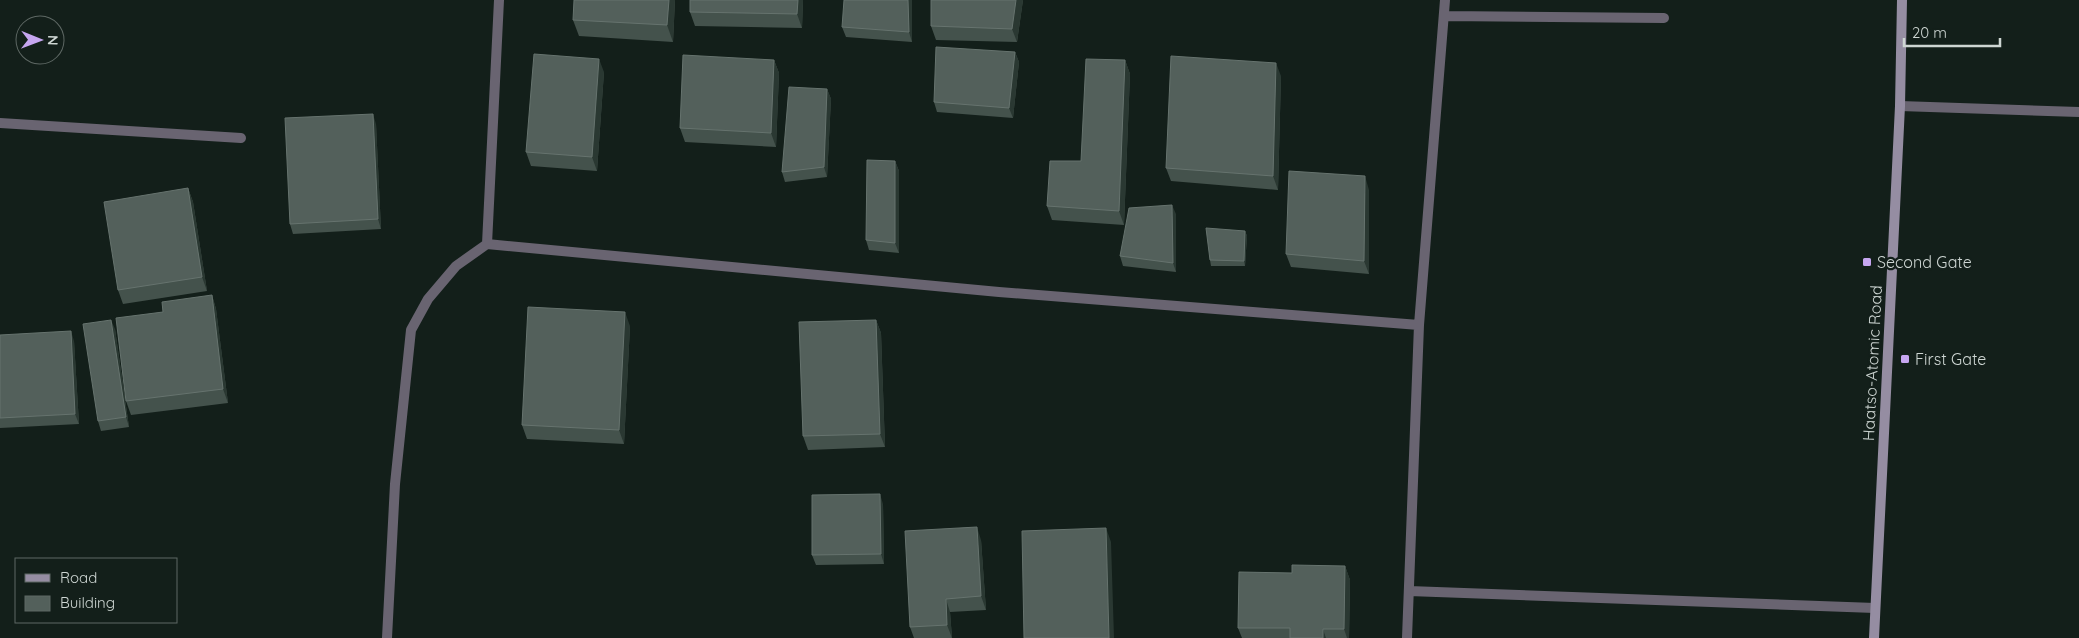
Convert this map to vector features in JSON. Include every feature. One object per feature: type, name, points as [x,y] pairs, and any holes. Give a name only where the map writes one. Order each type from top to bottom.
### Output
[{"type":"main road","name":"Haatso-Atomic Road","points":[[1874,638],[1900,106],[1902,0]]},
{"type":"street","points":[[487,244],[499,0]]},
{"type":"street","points":[[1407,638],[1419,324],[1445,0]]},
{"type":"street","points":[[1444,16],[1664,18]]},
{"type":"street","points":[[1900,106],[2079,112]]},
{"type":"street","points":[[0,123],[241,138]]},
{"type":"street","points":[[387,638],[395,484],[411,330],[428,299],[456,266],[487,244],[999,292],[1419,324]]},
{"type":"street","points":[[1409,591],[1875,608]]},
{"type":"building","points":[[574,0],[669,0],[667,25],[573,20]]},
{"type":"building","points":[[690,0],[798,0],[797,14],[690,12]]},
{"type":"building","points":[[844,0],[908,0],[909,32],[842,27]]},
{"type":"building","points":[[931,0],[1016,0],[1012,29],[931,26]]},
{"type":"building","points":[[936,47],[1015,52],[1009,108],[934,102]]},
{"type":"building","points":[[534,54],[599,59],[592,157],[526,152]]},
{"type":"building","points":[[683,55],[774,60],[771,133],[680,128]]},
{"type":"building","points":[[1171,56],[1276,63],[1273,176],[1166,168]]},
{"type":"building","points":[[1086,59],[1125,60],[1119,211],[1047,206],[1050,161],[1081,161]]},
{"type":"building","points":[[789,87],[827,89],[824,167],[782,172]]},
{"type":"building","points":[[373,114],[378,219],[290,224],[285,118]]},
{"type":"building","points":[[867,160],[895,161],[895,243],[866,240]]},
{"type":"building","points":[[1289,171],[1365,176],[1364,261],[1286,254]]},
{"type":"building","points":[[188,188],[202,277],[118,290],[104,202]]},
{"type":"building","points":[[1172,205],[1173,263],[1120,256],[1129,208]]},
{"type":"building","points":[[1206,228],[1245,231],[1244,261],[1210,260]]},
{"type":"building","points":[[212,295],[223,389],[126,401],[116,318],[163,312],[162,302]]},
{"type":"building","points":[[528,307],[625,312],[619,430],[522,425]]},
{"type":"building","points":[[111,320],[126,417],[98,421],[83,324]]},
{"type":"building","points":[[876,320],[880,434],[803,436],[799,322]]},
{"type":"building","points":[[71,331],[75,414],[0,418],[0,335]]},
{"type":"building","points":[[880,494],[881,554],[812,555],[812,495]]},
{"type":"building","points":[[977,527],[981,596],[946,599],[947,625],[910,627],[905,531]]},
{"type":"building","points":[[1106,528],[1109,638],[1024,638],[1022,531]]},
{"type":"building","points":[[1292,565],[1345,566],[1344,629],[1323,629],[1323,638],[1290,638],[1290,628],[1238,628],[1239,572],[1292,573]]},
{"type":"place","name":"Second Gate","points":[[1867,262]]},
{"type":"place","name":"First Gate","points":[[1905,359]]}]
